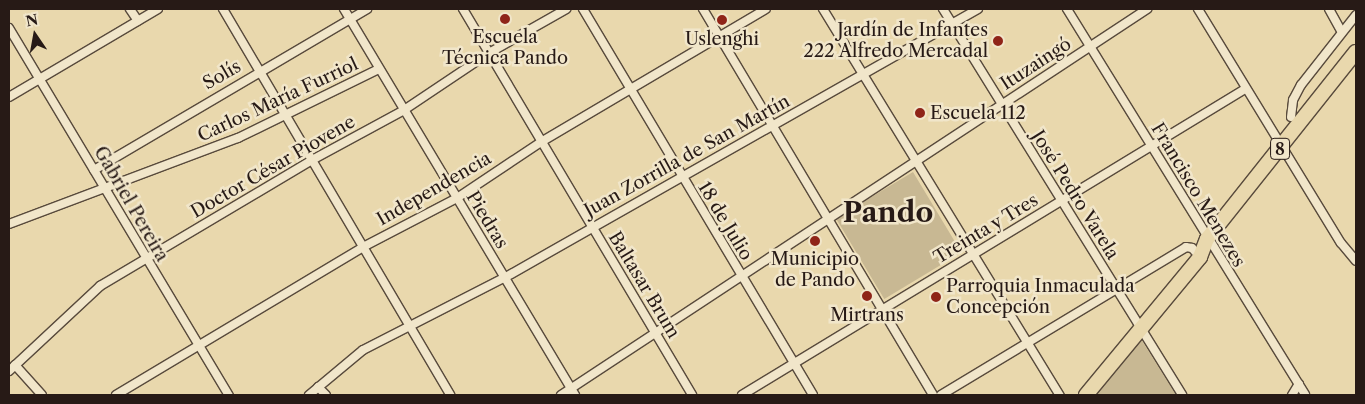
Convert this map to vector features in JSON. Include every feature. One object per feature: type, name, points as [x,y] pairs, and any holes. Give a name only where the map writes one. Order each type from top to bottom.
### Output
[{"type":"highway","name":"8","points":[[1086,395],[1200,257],[1207,239],[1355,57]]},
{"type":"street","points":[[130,9],[138,21]]},
{"type":"street","points":[[9,97],[158,9]]},
{"type":"street","points":[[223,9],[450,395]]},
{"type":"street","name":"Piedras","points":[[344,9],[573,392]]},
{"type":"street","name":"Solís","points":[[94,170],[260,70],[351,20],[367,9]]},
{"type":"street","name":"Baltasar Brum","points":[[463,9],[692,395]]},
{"type":"street","name":"Doctor César Piovene","points":[[9,371],[93,292],[146,258],[312,160],[404,110],[489,53],[566,9]]},
{"type":"street","name":"18 de Julio","points":[[583,9],[740,276],[814,395]]},
{"type":"street","points":[[703,9],[933,395]]},
{"type":"street","name":"Independencia","points":[[116,395],[363,247],[457,198],[541,142],[766,9]]},
{"type":"street","points":[[823,9],[1026,343],[1060,395]]},
{"type":"street","name":"José Pedro Varela","points":[[943,9],[1000,105],[1182,395]]},
{"type":"street","name":"Juan Zorrilla de San Martín","points":[[309,395],[363,350],[504,278],[592,226],[773,126],[978,9]]},
{"type":"street","name":"Francisco Menezes","points":[[1067,9],[1207,239],[1305,395]]},
{"type":"street","name":"Ituzaingó","points":[[561,395],[573,392],[654,332],[829,221],[1000,105],[1147,9]]},
{"type":"street","points":[[1198,9],[1282,148],[1353,250],[1356,261]]},
{"type":"street","points":[[1329,9],[1342,32]]},
{"type":"street","points":[[1292,118],[1295,95],[1356,15]]},
{"type":"street","name":"Gabriel Pereira","points":[[9,28],[198,347],[229,395]]},
{"type":"street","name":"Carlos María Furriol","points":[[9,224],[229,142],[379,69]]},
{"type":"street","name":"Treinta y Tres","points":[[742,395],[1150,145],[1245,89]]},
{"type":"street","points":[[941,395],[1115,288],[1186,248],[1192,248],[1200,257]]},
{"type":"street","points":[[15,365],[42,395]]},
{"type":"street","points":[[1292,395],[1299,384]]},
{"type":"street","points":[[318,388],[326,395]]},
{"type":"shaded area","points":[[913,172],[961,253],[884,299],[836,218]]},
{"type":"shaded area","points":[[1139,336],[1176,395],[1088,395]]},
{"type":"place","name":"Escuela Técnica Pando","points":[[505,19]]},
{"type":"place","name":"Uslenghi","points":[[722,20]]},
{"type":"place","name":"Jardín de Infantes 222 Alfredo Mercadal","points":[[998,41]]},
{"type":"place","name":"Escuela 112","points":[[920,113]]},
{"type":"place","name":"Municipio de Pando","points":[[815,241]]},
{"type":"place","name":"Mirtrans","points":[[867,296]]},
{"type":"place","name":"Parroquia Inmaculada Concepción","points":[[936,297]]},
{"type":"district","name":"Pando","points":[[888,212]]}]
